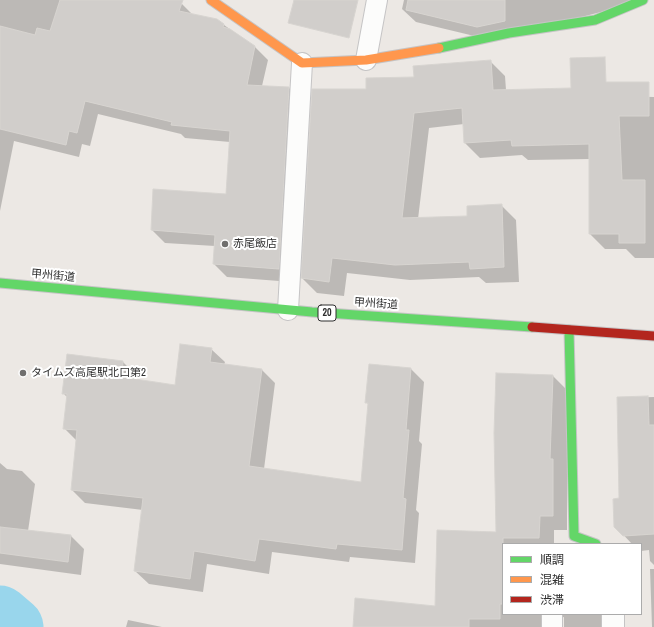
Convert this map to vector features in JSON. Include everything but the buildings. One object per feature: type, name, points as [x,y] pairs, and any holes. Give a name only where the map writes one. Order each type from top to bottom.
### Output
[{"type":"main road","points":[[211,0],[302,63],[366,60],[439,48],[509,33],[596,20],[643,0]]},
{"type":"main road","name":"甲州街道","points":[[0,283],[288,310],[654,336]]},
{"type":"main road","points":[[569,330],[568,540],[589,543]]},
{"type":"street","points":[[613,615],[613,627]]},
{"type":"lane","points":[[366,60],[377,0]]},
{"type":"lane","points":[[288,310],[302,63]]},
{"type":"lane","points":[[552,615],[552,627]]},
{"type":"waterway","points":[[0,615],[14,627]]},
{"type":"traffic: fast","points":[[439,48],[509,33],[595,20],[643,0]]},
{"type":"traffic: fast","points":[[0,283],[312,312],[532,327]]},
{"type":"traffic: fast","points":[[569,330],[574,536],[593,543]]},
{"type":"traffic: slow","points":[[211,0],[302,63],[366,60],[439,48]]},
{"type":"traffic: jam","points":[[532,327],[654,336]]},
{"type":"place","name":"赤尾飯店","points":[[225,244]]},
{"type":"place","name":"タイムズ高尾駅北口第2","points":[[23,373]]}]
